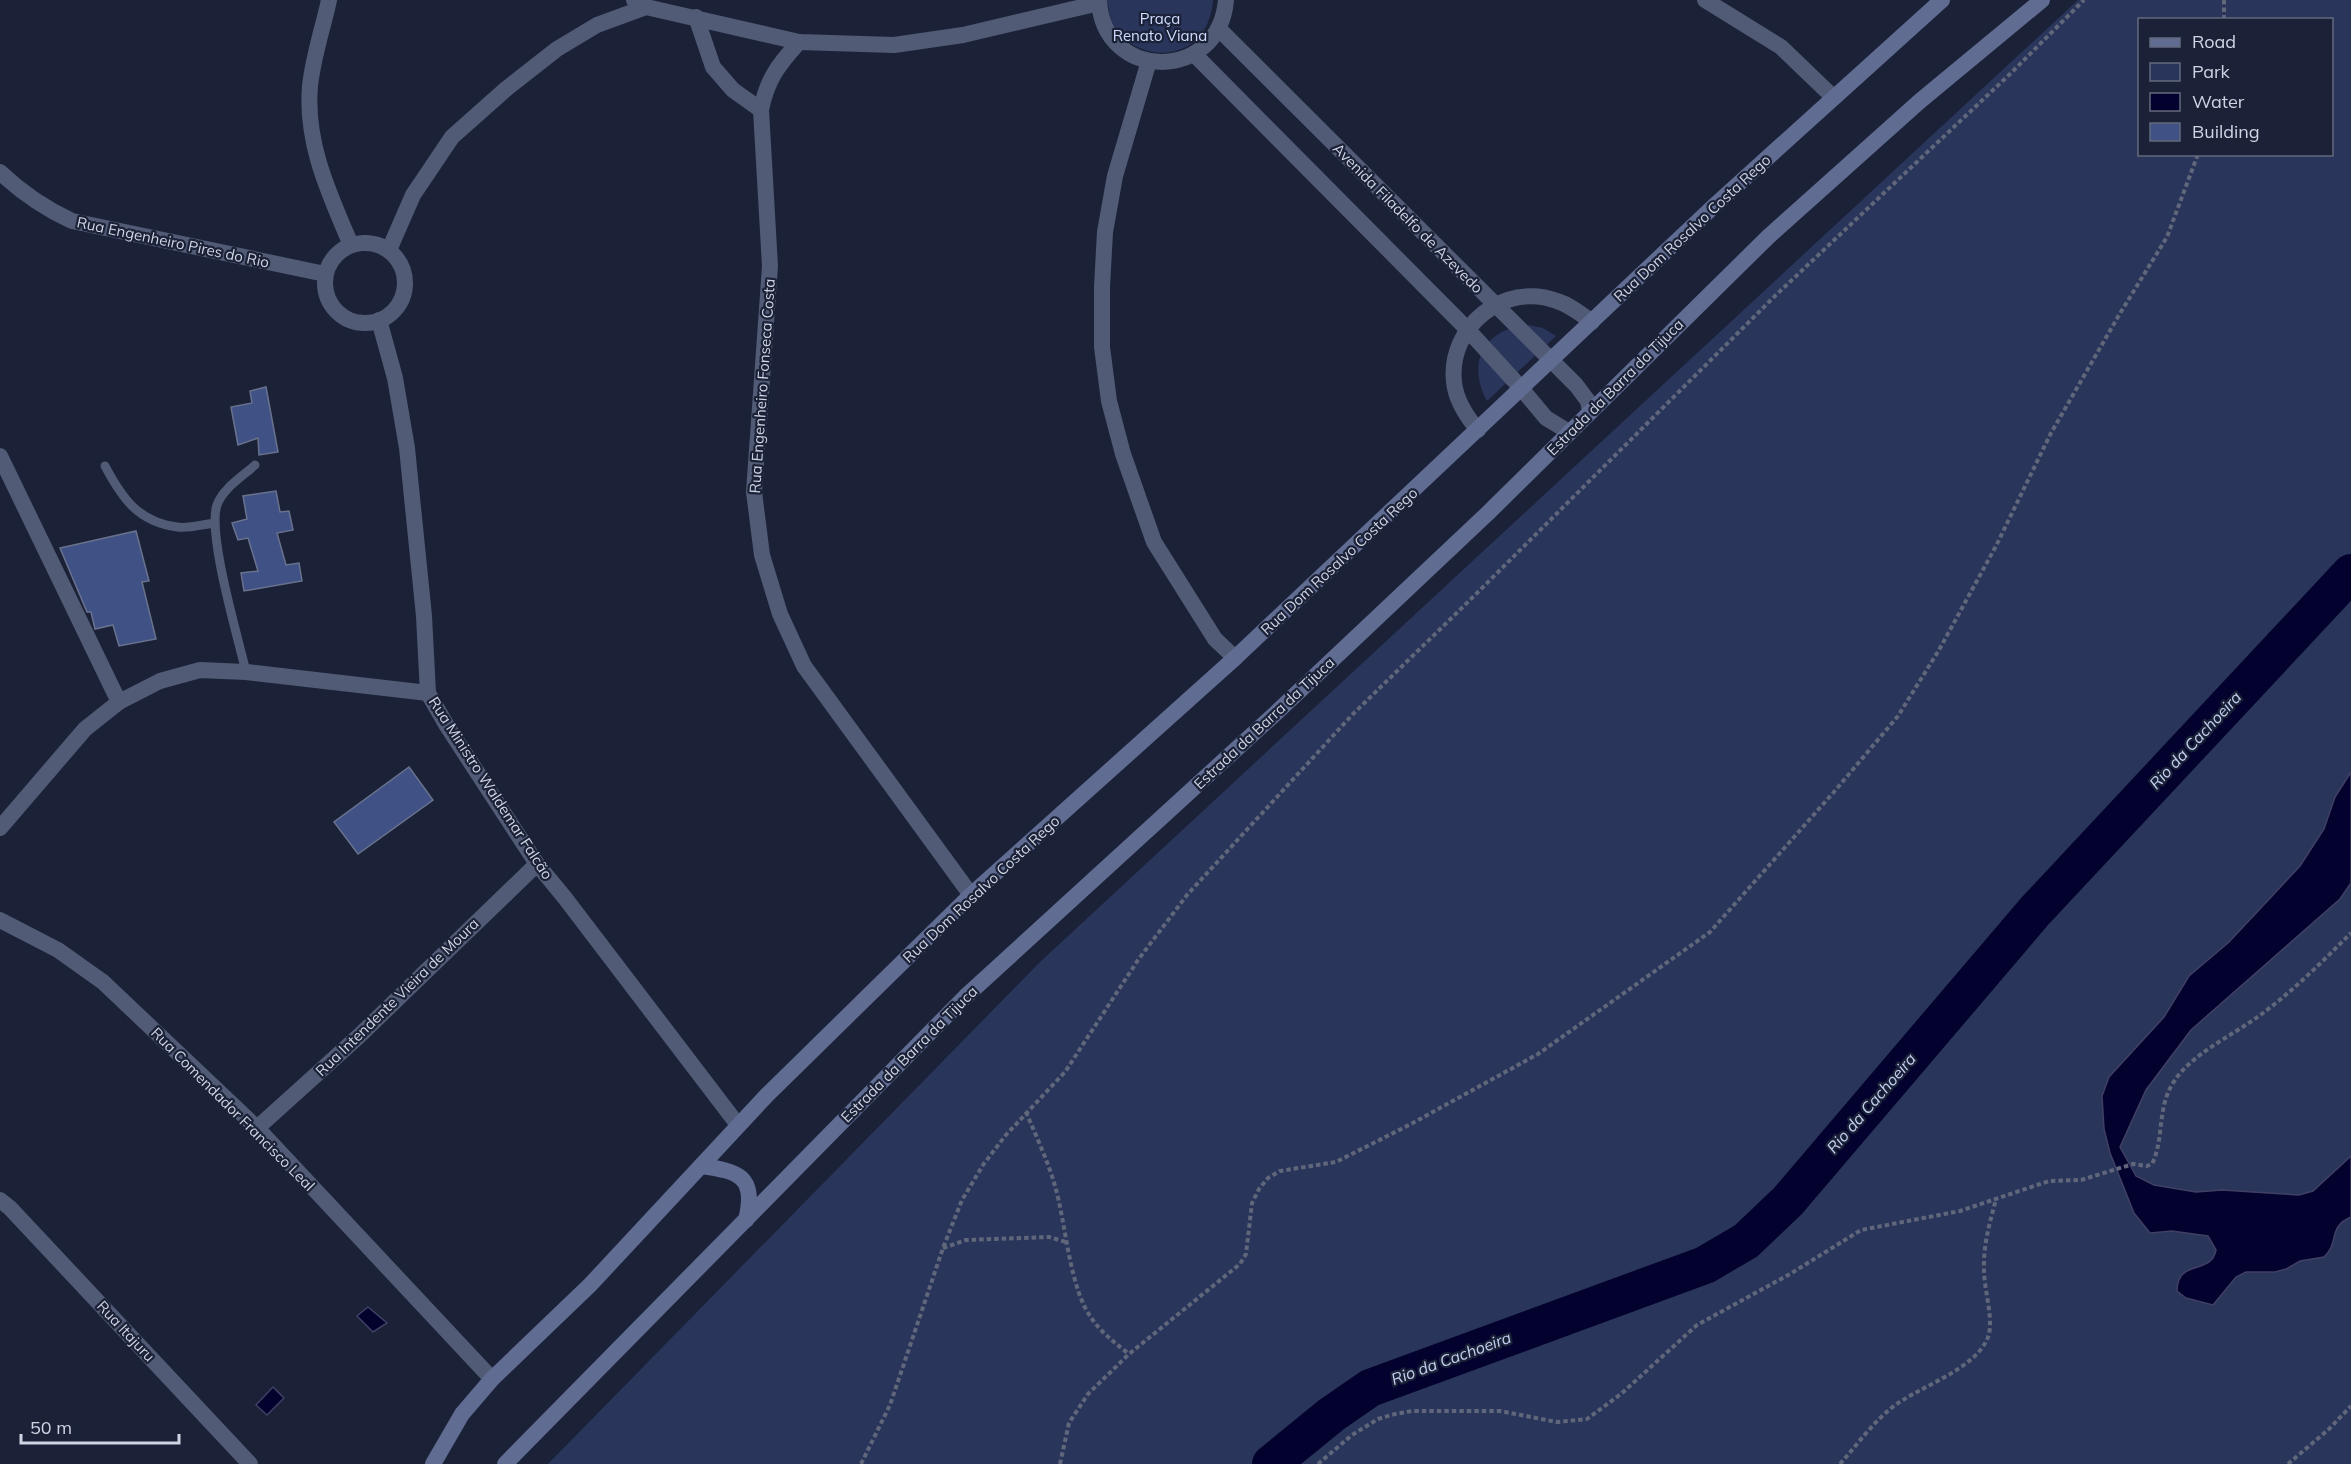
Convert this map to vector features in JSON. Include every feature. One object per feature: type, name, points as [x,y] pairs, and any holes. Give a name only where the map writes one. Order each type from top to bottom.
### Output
[{"type":"main road","name":"Rua Dom Rosalvo Costa Rego","points":[[738,1125],[971,895],[1235,658],[1833,97],[1942,0]]},
{"type":"main road","name":"Estrada da Barra da Tijuca","points":[[505,1464],[965,997],[1296,695],[1488,513],[1768,237],[1920,101],[2042,0]]},
{"type":"main road","points":[[433,1464],[462,1414],[492,1379],[590,1285],[738,1125]]},
{"type":"main road","points":[[701,1166],[725,1169],[742,1179],[750,1198],[746,1221]]},
{"type":"street","points":[[329,0],[310,84],[309,113],[314,148],[322,176],[351,245]]},
{"type":"street","points":[[388,250],[413,195],[452,137],[506,89],[557,49],[640,3],[799,42],[894,45],[963,35],[1099,1],[1104,26],[1118,45],[1138,58],[1172,62],[1194,54],[1208,44],[1219,29],[1226,0]]},
{"type":"street","points":[[1705,0],[1781,47],[1833,97]]},
{"type":"street","points":[[696,17],[713,67],[733,90],[761,110]]},
{"type":"street","name":"Avenida Filadelfo de Azevedo","points":[[1219,29],[1551,360],[1581,391],[1588,401],[1590,411]]},
{"type":"street","name":"Rua Engenheiro Fonseca Costa","points":[[799,42],[778,66],[765,90],[761,110],[770,266],[754,492],[762,555],[780,614],[804,666],[971,895]]},
{"type":"street","points":[[1194,54],[1467,329],[1546,418],[1569,432]]},
{"type":"street","points":[[1149,61],[1115,176],[1105,232],[1102,347],[1109,401],[1123,454],[1154,542],[1215,639],[1235,658]]},
{"type":"street","name":"Rua Engenheiro Pires do Rio","points":[[0,172],[20,191],[47,210],[72,221],[326,274]]},
{"type":"street","points":[[364,242],[377,244],[388,250],[398,259],[406,282],[399,305],[390,315],[367,323],[355,322],[344,317],[334,309],[325,286],[330,261],[339,251],[364,242]]},
{"type":"street","points":[[1478,430],[1466,416],[1458,399],[1454,382],[1456,354],[1467,329],[1474,320],[1495,304],[1514,298],[1535,296],[1565,305],[1592,322]]},
{"type":"street","name":"Rua Ministro Waldemar Falcão","points":[[379,320],[395,378],[407,448],[424,616],[428,693],[537,864],[738,1125]]},
{"type":"street","points":[[0,456],[119,702]]},
{"type":"street","points":[[0,828],[85,729],[119,702],[160,681],[200,670],[246,672],[428,693]]},
{"type":"street","name":"Rua Intendente Vieira de Moura","points":[[257,1128],[359,1036],[537,864]]},
{"type":"street","name":"Rua Comendador Francisco Leal","points":[[0,920],[58,950],[103,982],[257,1128],[492,1379]]},
{"type":"street","name":"Rua Itajuru","points":[[0,1200],[240,1461]]},
{"type":"lane","points":[[246,672],[214,534],[216,507],[222,494],[255,465]]},
{"type":"lane","points":[[105,466],[118,490],[138,513],[179,527],[215,523]]},
{"type":"path","points":[[861,1464],[890,1405],[943,1248],[962,1200],[982,1165],[1026,1112],[1065,1072],[1138,960],[1187,896],[1353,714],[1776,295],[2002,82],[2084,0]]},
{"type":"path","points":[[2224,0],[2224,18]]},
{"type":"path","points":[[1060,1464],[1069,1423],[1088,1394],[1129,1354],[1240,1264],[1246,1254],[1252,1203],[1268,1178],[1280,1171],[1336,1162],[1411,1125],[1538,1054],[1710,932],[1725,915],[1898,716],[1940,650],[1996,546],[2051,433],[2167,237],[2197,156]]},
{"type":"path","points":[[1318,1464],[1352,1435],[1378,1419],[1412,1411],[1500,1411],[1557,1422],[1587,1419],[1621,1394],[1697,1325],[1790,1274],[1861,1230],[1960,1211],[2049,1181],[2080,1180],[2133,1164],[2148,1166],[2152,1164],[2167,1093],[2182,1070],[2260,1016],[2308,976],[2351,933]]},
{"type":"path","points":[[1026,1112],[1055,1186],[1066,1242],[1080,1292],[1090,1317],[1106,1335],[1129,1354]]},
{"type":"path","points":[[1840,1464],[1889,1410],[1961,1366],[1985,1343],[1989,1332],[1983,1271],[1984,1251],[1996,1198]]},
{"type":"path","points":[[943,1248],[966,1240],[1049,1237],[1066,1242]]},
{"type":"path","points":[[2288,1464],[2329,1429],[2351,1406]]},
{"type":"green space","name":"Praça Renato Viana","points":[[1107,0],[1213,0],[1213,2],[1208,23],[1196,40],[1186,47],[1164,53],[1141,49],[1122,36],[1114,27]]},
{"type":"green space","points":[[2078,0],[2351,0],[2351,1464],[548,1464],[1040,962]]},
{"type":"green space","points":[[1528,325],[1543,328],[1556,336],[1487,401],[1478,373],[1483,350],[1500,333]]},
{"type":"water","points":[[2351,772],[2351,883],[2340,899],[2191,1030],[2146,1090],[2120,1147],[2136,1176],[2154,1185],[2196,1192],[2222,1190],[2299,1195],[2313,1191],[2351,1156],[2351,1217],[2336,1230],[2332,1246],[2324,1257],[2300,1261],[2275,1272],[2246,1272],[2236,1277],[2213,1305],[2186,1298],[2177,1291],[2178,1281],[2182,1274],[2208,1263],[2216,1250],[2208,1236],[2172,1231],[2150,1233],[2134,1213],[2110,1153],[2104,1129],[2102,1096],[2109,1077],[2164,1017],[2189,976],[2229,942],[2300,866],[2324,829],[2335,797]]},
{"type":"water","points":[[368,1307],[387,1323],[373,1332],[357,1316]]},
{"type":"water","points":[[273,1387],[284,1398],[267,1415],[256,1405]]},
{"type":"building","points":[[266,387],[278,452],[259,455],[258,438],[238,445],[231,407],[252,403],[250,391]]},
{"type":"building","points":[[276,491],[280,512],[289,511],[293,530],[277,533],[286,565],[299,563],[302,581],[244,591],[241,573],[258,571],[248,538],[238,540],[232,523],[247,519],[243,496]]},
{"type":"building","points":[[136,531],[149,581],[142,582],[156,639],[119,646],[113,625],[95,629],[91,612],[87,612],[60,548]]},
{"type":"building","points":[[409,767],[433,800],[358,854],[334,822]]},
{"type":"waterway","name":"Rio da Cachoeira","points":[[1271,1464],[1331,1415],[1370,1388],[1705,1265],[1746,1241],[1788,1201],[2035,911],[2351,573]]}]
